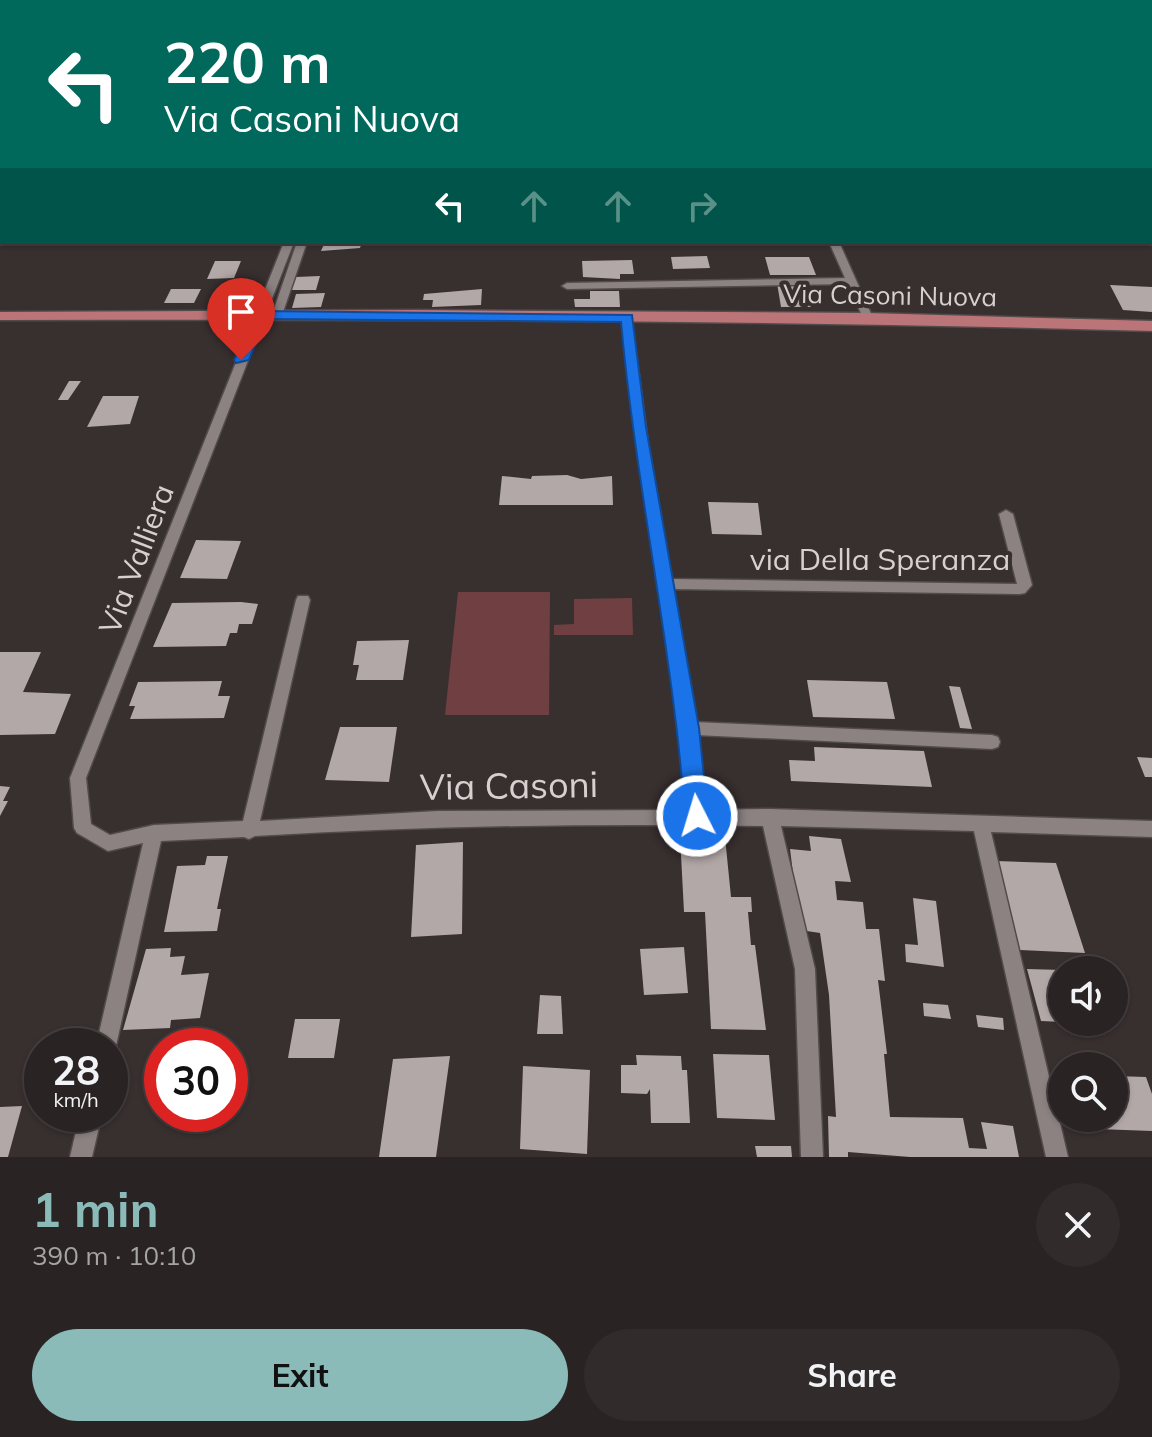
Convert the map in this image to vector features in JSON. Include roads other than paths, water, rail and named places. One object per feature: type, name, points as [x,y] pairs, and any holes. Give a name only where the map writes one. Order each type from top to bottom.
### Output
[{"type":"main road","name":"Via Casoni Nuova","points":[[0,316],[868,318],[1152,326]]},
{"type":"street","name":"Via Valliera","points":[[269,315],[288,244]]},
{"type":"street","name":"Via Valliera","points":[[154,833],[108,843],[83,828],[78,778],[301,244]]},
{"type":"street","points":[[835,244],[868,318]]},
{"type":"street","points":[[567,286],[853,281]]},
{"type":"street","points":[[627,318],[638,427],[689,728],[697,816]]},
{"type":"street","name":"via Della Speranza","points":[[663,584],[1020,589],[1025,585],[1006,514]]},
{"type":"street","points":[[249,831],[303,600]]},
{"type":"street","points":[[689,728],[992,742]]},
{"type":"street","name":"Via Casoni","points":[[154,833],[249,831],[436,819],[697,816],[1152,829]]},
{"type":"street","points":[[770,817],[805,969],[812,1157]]},
{"type":"street","points":[[981,824],[1057,1157]]},
{"type":"street","points":[[110,1028],[154,833]]},
{"type":"street","points":[[81,1157],[87,1132]]}]
